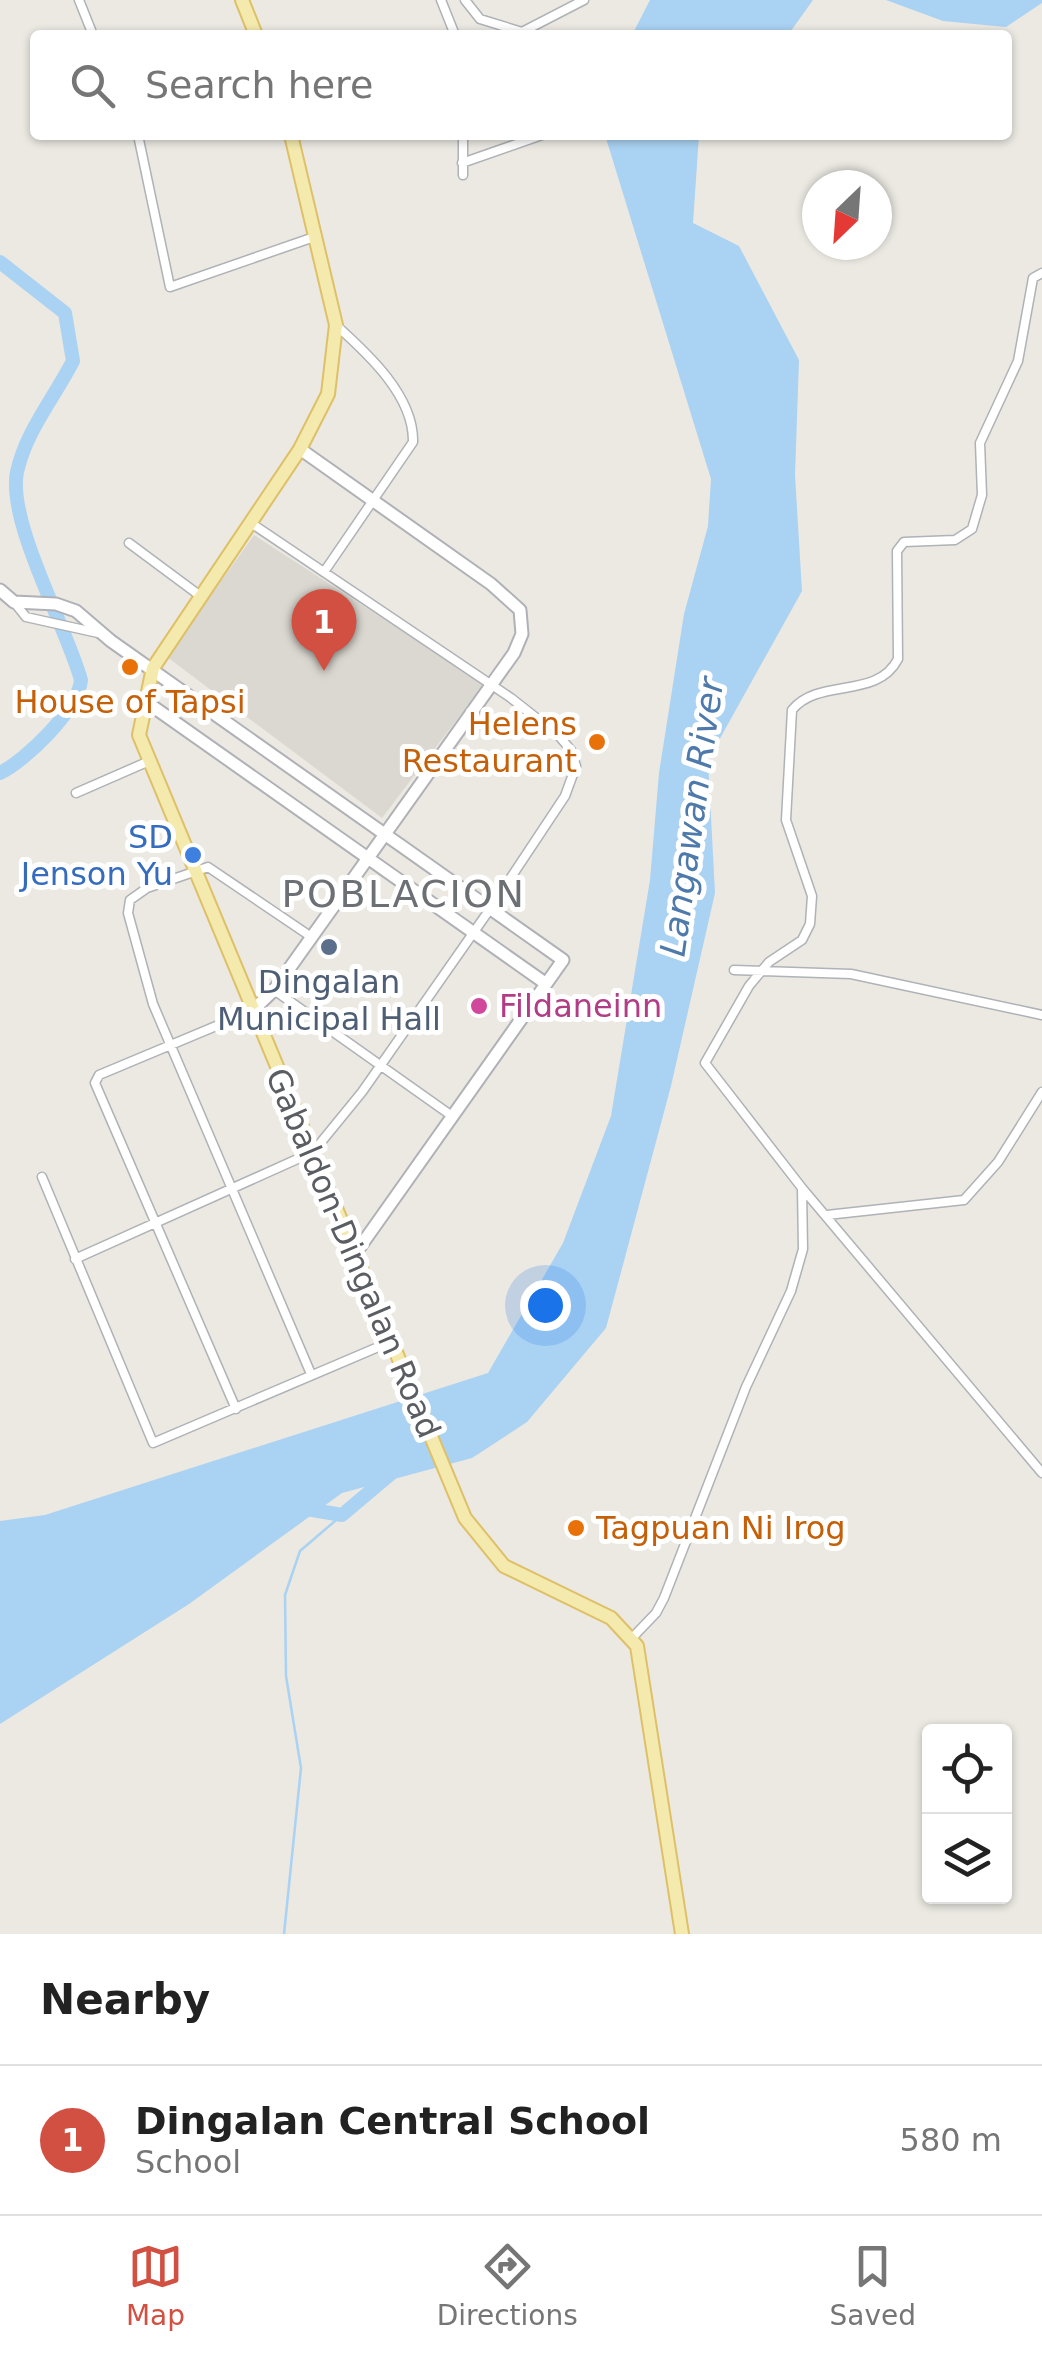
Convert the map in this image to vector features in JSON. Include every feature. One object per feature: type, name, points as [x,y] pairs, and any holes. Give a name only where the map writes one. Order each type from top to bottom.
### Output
[{"type":"main road","points":[[242,0],[254,30]]},
{"type":"main road","name":"Gabaldon-Dingalan Road","points":[[292,140],[336,325],[328,394],[300,449],[199,594],[153,668],[139,735],[452,1491],[494,1558],[598,1610],[632,1638]]},
{"type":"main road","points":[[632,1638],[643,1668],[682,1934]]},
{"type":"street","points":[[79,0],[91,30]]},
{"type":"street","points":[[441,0],[452,30]]},
{"type":"street","points":[[465,0],[480,19],[510,30]]},
{"type":"street","points":[[528,30],[584,0]]},
{"type":"street","points":[[139,140],[170,286],[318,236]]},
{"type":"street","points":[[462,140],[463,175]]},
{"type":"street","points":[[462,163],[528,140]]},
{"type":"street","points":[[1042,273],[1033,278],[1027,296],[1018,362],[980,443],[982,495],[972,528],[955,540],[904,542],[897,551],[898,659],[893,669],[876,680],[821,690],[801,699],[792,710],[786,820],[812,896],[812,912],[802,940],[760,972],[706,1056],[706,1069],[1042,1474]]},
{"type":"street","points":[[324,572],[413,442],[414,430],[387,378],[336,325]]},
{"type":"street","points":[[236,1409],[95,1083],[99,1075],[252,1010],[274,990],[520,643],[520,610],[375,499],[300,449]]},
{"type":"street","points":[[75,1260],[313,1152],[473,934],[565,796],[576,766],[571,750],[558,735],[492,685],[252,523]]},
{"type":"street","points":[[130,544],[199,594]]},
{"type":"street","points":[[0,590],[33,619],[103,634]]},
{"type":"street","points":[[14,602],[56,604],[76,611],[563,960],[355,1254]]},
{"type":"street","points":[[145,701],[546,983]]},
{"type":"street","points":[[76,793],[147,762]]},
{"type":"street","points":[[310,936],[208,867],[133,896],[128,913],[153,1004],[311,1374]]},
{"type":"street","points":[[734,970],[851,974],[1042,1016]]},
{"type":"street","points":[[274,990],[452,1116]]},
{"type":"street","points":[[827,1215],[964,1200],[992,1172],[1042,1092]]},
{"type":"street","points":[[42,1177],[153,1444],[390,1342]]},
{"type":"street","points":[[632,1638],[664,1598],[712,1469],[791,1292],[803,1249],[802,1188]]},
{"type":"shaded area","points":[[254,535],[484,684],[382,818],[167,657]]},
{"type":"water","points":[[650,0],[813,0],[792,30],[635,30]]},
{"type":"water","points":[[886,0],[1042,3],[1006,27],[943,21]]},
{"type":"water","points":[[607,140],[699,140],[693,223],[739,246],[799,360],[795,475],[802,591],[708,760],[715,893],[671,1086],[606,1328],[527,1422],[472,1458],[342,1493],[189,1604],[0,1724],[0,1521],[45,1515],[488,1373],[563,1243],[611,1116],[650,880],[659,773],[684,614],[708,526],[711,479]]},
{"type":"waterway","points":[[0,262],[65,313],[73,361],[27,443],[17,472],[16,493],[29,546],[81,680],[71,705],[49,733],[0,773]]},
{"type":"waterway","name":"Langawan River","points":[[301,1508],[342,1515],[393,1472]]},
{"type":"waterway","points":[[284,1934],[301,1768],[286,1676],[285,1595],[300,1551],[342,1515]]},
{"type":"place","name":"House of Tapsi","points":[[130,667]]},
{"type":"place","name":"Dingalan Central School","points":[[324,671]]},
{"type":"place","name":"Helens Restaurant","points":[[597,742]]},
{"type":"place","name":"SD Jenson Yu","points":[[193,855]]},
{"type":"place","name":"Dingalan Municipal Hall","points":[[329,947]]},
{"type":"place","name":"Fildaneinn","points":[[479,1006]]},
{"type":"place","name":"Tagpuan Ni Irog","points":[[576,1528]]},
{"type":"district","name":"POBLACION","points":[[404,894]]}]
